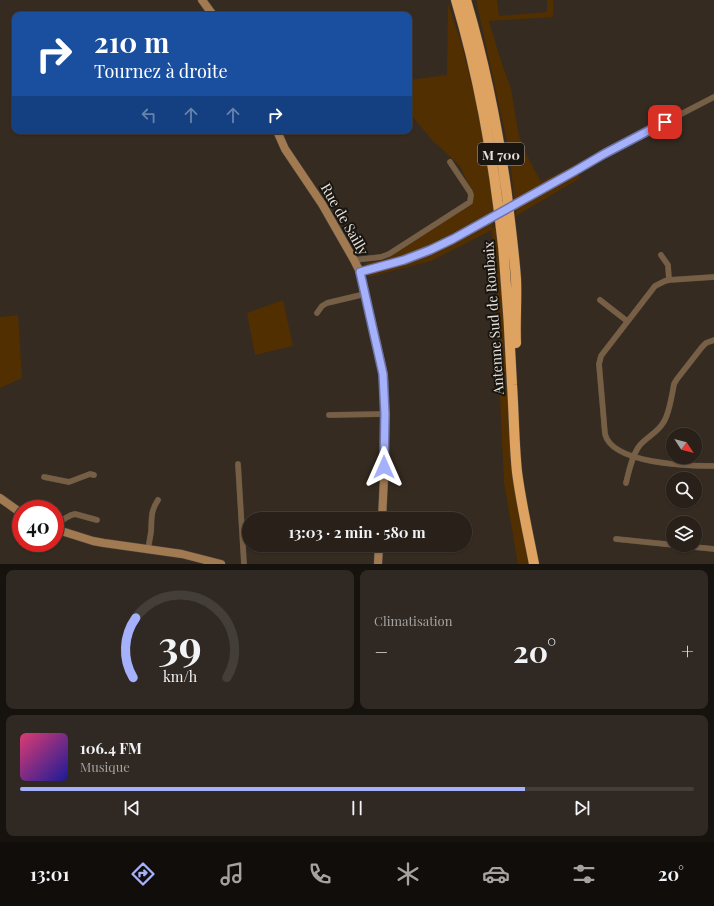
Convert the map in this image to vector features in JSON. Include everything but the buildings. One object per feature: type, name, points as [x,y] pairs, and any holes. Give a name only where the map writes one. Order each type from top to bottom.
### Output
[{"type":"highway","name":"Antenne Sud de Roubaix","points":[[456,0],[475,72],[493,163],[504,266],[517,471],[522,508],[534,564]]},
{"type":"highway","name":"Antenne Sud de Roubaix","points":[[466,0],[482,61],[497,130],[510,219],[516,281],[516,371],[520,444],[527,503],[539,564]]},
{"type":"highway","points":[[473,0],[482,41],[482,61]]},
{"type":"street","points":[[202,0],[211,12]]},
{"type":"street","points":[[360,272],[404,260],[453,239],[604,154],[714,97]]},
{"type":"street","name":"Rue de Sailly","points":[[278,134],[285,149],[322,204],[360,272],[383,374],[385,414],[382,512]]},
{"type":"street","points":[[354,260],[382,257],[389,254],[470,202],[470,192],[450,162]]},
{"type":"street","points":[[661,255],[668,265],[669,280]]},
{"type":"street","points":[[714,277],[669,280],[660,283],[652,289],[601,356],[600,364],[606,438],[612,446],[634,457],[655,462],[714,466]]},
{"type":"street","points":[[317,313],[322,306],[327,303],[365,294]]},
{"type":"street","points":[[600,300],[628,321]]},
{"type":"street","points":[[626,483],[634,457],[641,444],[660,428],[665,420],[674,384],[677,379],[702,347],[706,343],[714,340]]},
{"type":"street","points":[[329,415],[385,414]]},
{"type":"street","points":[[238,464],[244,564]]},
{"type":"street","points":[[44,477],[69,482],[90,474],[94,475]]},
{"type":"street","points":[[0,498],[12,507]]},
{"type":"street","points":[[148,549],[152,513],[158,500]]},
{"type":"street","points":[[64,520],[75,514],[97,520]]},
{"type":"street","points":[[64,531],[93,541],[182,554],[221,564]]},
{"type":"street","points":[[616,539],[714,549]]},
{"type":"street","points":[[378,564],[379,552]]},
{"type":"shaded area","points":[[476,0],[497,0],[499,16],[547,12],[547,0],[553,0],[553,17],[489,21],[511,89],[519,136],[523,148],[541,182],[575,165],[580,178],[516,216],[509,151]]},
{"type":"shaded area","points":[[448,3],[461,42],[475,97],[495,208],[492,229],[496,224],[500,247],[508,389],[532,564],[518,564],[504,482],[492,230],[431,261],[369,277],[366,263],[387,259],[472,204],[473,195],[460,166],[431,139],[412,116],[412,80],[447,75]]},
{"type":"shaded area","points":[[283,300],[293,346],[255,355],[247,313]]},
{"type":"shaded area","points":[[18,315],[22,378],[0,388],[0,317]]},
{"type":"route","points":[[384,467],[384,381],[360,272],[404,260],[453,239],[604,154],[665,122]]}]
